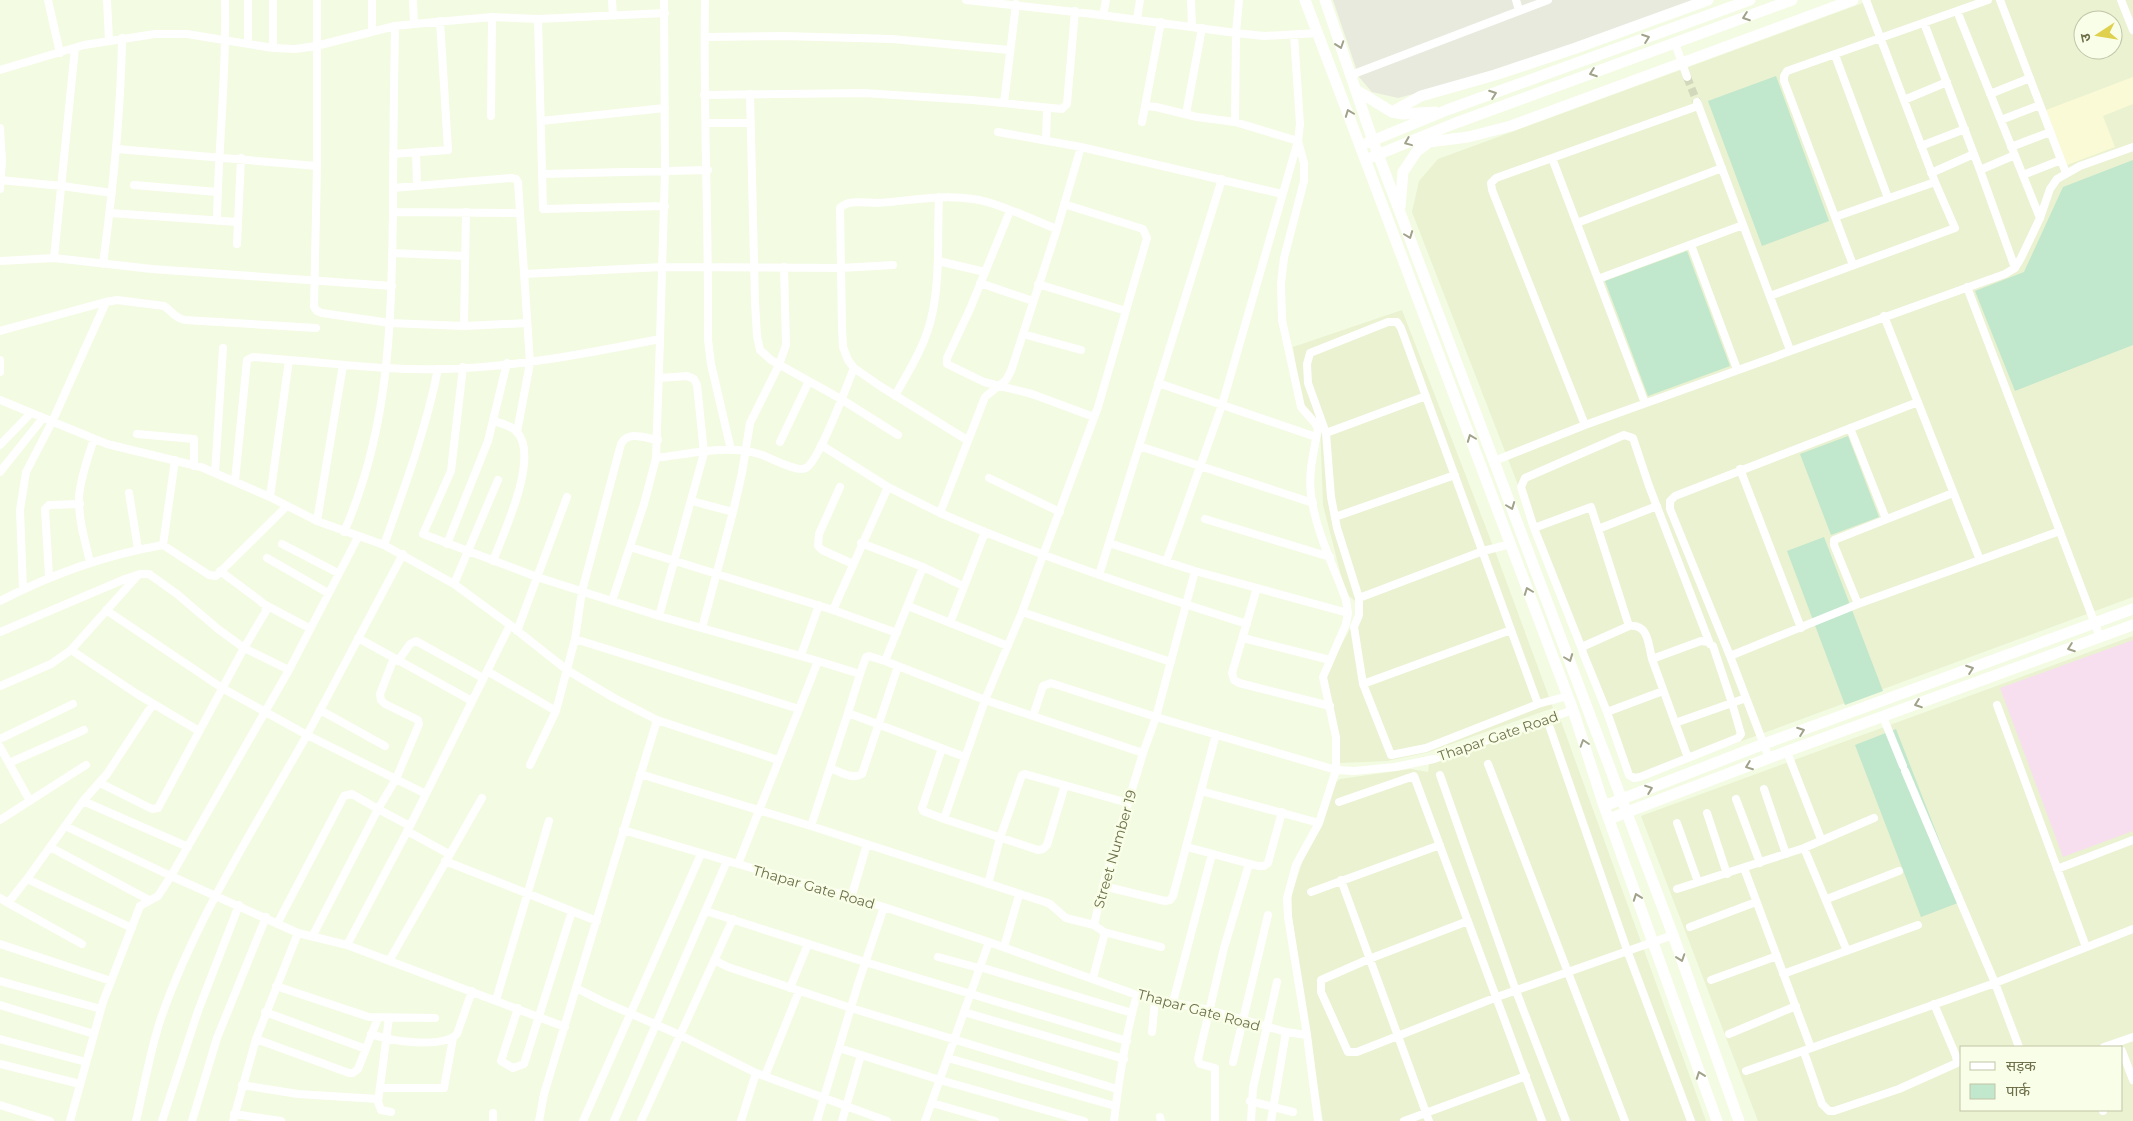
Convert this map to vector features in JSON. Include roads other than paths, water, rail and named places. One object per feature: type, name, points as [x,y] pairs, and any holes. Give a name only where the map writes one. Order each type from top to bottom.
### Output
[{"type":"street","points":[[48,0],[60,52]]},
{"type":"street","points":[[107,0],[109,41]]},
{"type":"street","points":[[217,221],[218,157],[226,40],[225,0]]},
{"type":"street","points":[[248,0],[248,44]]},
{"type":"street","points":[[273,0],[273,48]]},
{"type":"street","points":[[317,0],[316,282],[314,307],[317,311],[390,323],[464,326],[528,323]]},
{"type":"street","points":[[372,0],[372,31]]},
{"type":"street","points":[[413,0],[414,24]]},
{"type":"street","points":[[612,0],[613,16]]},
{"type":"street","points":[[612,601],[644,504],[656,458],[658,440],[665,206],[664,0]]},
{"type":"street","points":[[705,0],[704,96],[708,170],[708,340],[731,450]]},
{"type":"street","points":[[966,0],[1059,9],[1264,36],[1318,33]]},
{"type":"street","points":[[1059,9],[1061,0]]},
{"type":"street","points":[[1103,15],[1106,0]]},
{"type":"street","points":[[1137,19],[1140,0]]},
{"type":"street","points":[[1191,0],[1192,26]]},
{"type":"street","points":[[1235,122],[1236,33],[1239,0]]},
{"type":"street","points":[[1305,0],[1568,696],[1604,806],[1718,1121]]},
{"type":"street","points":[[1325,0],[1373,141],[1674,935],[1739,1121]]},
{"type":"street","points":[[1516,0],[1519,10]]},
{"type":"street","points":[[1351,75],[1548,0]]},
{"type":"street","points":[[1392,112],[1421,96],[1495,75],[1576,48],[1708,0]]},
{"type":"street","points":[[1361,145],[1447,110],[1750,0]]},
{"type":"street","points":[[1366,159],[1453,124],[1792,0]]},
{"type":"street","points":[[1429,142],[1468,137],[1510,126],[1853,0]]},
{"type":"street","points":[[1770,296],[1955,228],[1931,173],[1866,0]]},
{"type":"street","points":[[1853,266],[1784,81],[1784,76],[1787,71],[1988,0]]},
{"type":"street","points":[[2000,0],[2066,173]]},
{"type":"street","points":[[2122,0],[2133,30]]},
{"type":"street","points":[[1004,103],[1016,4]]},
{"type":"street","points":[[704,96],[864,94],[1004,103],[1062,109],[1067,104],[1075,11]]},
{"type":"street","points":[[1957,11],[2040,218]]},
{"type":"street","points":[[0,70],[75,48],[122,38],[155,34],[187,34],[273,48],[295,49],[316,46],[395,26],[440,21],[492,17],[538,18],[665,13]]},
{"type":"street","points":[[491,116],[492,17]]},
{"type":"street","points":[[538,18],[544,209],[665,206]]},
{"type":"street","points":[[393,154],[448,150],[440,21]]},
{"type":"street","points":[[1142,122],[1161,22]]},
{"type":"street","points":[[1924,23],[1965,129],[2014,268]]},
{"type":"street","points":[[344,532],[360,497],[372,455],[382,408],[392,286],[395,26]]},
{"type":"street","points":[[1186,114],[1202,28]]},
{"type":"street","points":[[1166,562],[1222,405],[1298,141],[1300,124],[1294,35]]},
{"type":"street","points":[[705,37],[792,36],[892,39],[1009,50]]},
{"type":"street","points":[[103,264],[116,149],[121,89],[122,38]]},
{"type":"street","points":[[1675,43],[1687,77]]},
{"type":"street","points":[[54,258],[75,48]]},
{"type":"street","points":[[1835,55],[1888,198]]},
{"type":"street","points":[[1990,94],[2030,78]]},
{"type":"street","points":[[1904,100],[1947,82]]},
{"type":"street","points":[[1356,90],[1392,112],[1403,114],[1447,110]]},
{"type":"street","points":[[750,94],[754,267],[757,336],[760,350],[770,360],[841,399],[898,436]]},
{"type":"street","points":[[1585,425],[1492,190],[1491,183],[1496,178],[1698,104],[1790,350]]},
{"type":"street","points":[[2001,120],[2040,105]]},
{"type":"street","points":[[1145,106],[1235,122],[1298,141]]},
{"type":"street","points":[[541,121],[665,108]]},
{"type":"street","points":[[1046,141],[1047,108]]},
{"type":"street","points":[[706,123],[750,123]]},
{"type":"street","points":[[1400,211],[1403,172],[1417,151],[1453,124]]},
{"type":"street","points":[[0,128],[0,189]]},
{"type":"street","points":[[1921,146],[1965,129]]},
{"type":"street","points":[[998,132],[1080,147],[1282,194]]},
{"type":"street","points":[[2012,147],[2050,132]]},
{"type":"street","points":[[1298,141],[1304,164],[1304,181],[1284,258],[1281,282],[1282,320],[1301,407],[1318,429],[1311,470],[1311,494],[1318,525],[1346,600],[1348,613],[1346,624],[1323,677],[1336,736],[1336,770],[1319,822],[1296,865],[1287,898],[1288,917],[1307,1035],[1318,1121]]},
{"type":"street","points":[[940,513],[967,440],[986,397],[1006,380],[1011,371],[1057,229],[1080,147]]},
{"type":"street","points":[[1494,461],[1737,369],[2005,274],[2014,268],[2040,218],[2050,189],[2056,179],[2066,173],[2133,147]]},
{"type":"street","points":[[116,149],[241,158],[317,166]]},
{"type":"street","points":[[416,152],[417,186]]},
{"type":"street","points":[[1931,173],[1974,154]]},
{"type":"street","points":[[1980,170],[2015,155]]},
{"type":"street","points":[[237,244],[241,158]]},
{"type":"street","points":[[1552,158],[1645,403]]},
{"type":"street","points":[[2023,175],[2061,160]]},
{"type":"street","points":[[1577,222],[1722,168]]},
{"type":"street","points":[[543,174],[708,170]]},
{"type":"street","points":[[393,188],[511,178],[516,179],[518,182],[530,363],[517,432]]},
{"type":"street","points":[[1099,575],[1222,179]]},
{"type":"street","points":[[0,180],[112,193]]},
{"type":"street","points":[[1835,217],[1935,182]]},
{"type":"street","points":[[134,185],[218,192]]},
{"type":"street","points":[[967,440],[895,396],[854,368],[848,360],[843,347],[840,208],[844,204],[939,197],[975,199],[1057,229]]},
{"type":"street","points":[[895,396],[921,348],[930,325],[937,291],[939,197]]},
{"type":"street","points":[[944,819],[985,700],[1022,612],[1094,417],[1147,238],[1143,229],[1064,204]]},
{"type":"street","points":[[1010,211],[947,358],[947,364],[950,367],[997,386],[1032,394],[1094,417]]},
{"type":"street","points":[[393,212],[520,212]]},
{"type":"street","points":[[464,326],[466,212]]},
{"type":"street","points":[[110,213],[238,222]]},
{"type":"street","points":[[1598,279],[1743,225]]},
{"type":"street","points":[[1691,245],[1737,369]]},
{"type":"street","points":[[392,253],[465,256]]},
{"type":"street","points":[[0,261],[54,258],[152,269],[392,286]]},
{"type":"street","points":[[938,261],[985,272]]},
{"type":"street","points":[[525,274],[662,267],[841,268],[893,265]]},
{"type":"street","points":[[702,628],[734,512],[750,423],[779,365],[786,345],[784,268]]},
{"type":"street","points":[[980,283],[1033,302]]},
{"type":"street","points":[[1038,284],[1126,311]]},
{"type":"street","points":[[1967,287],[2100,637]]},
{"type":"street","points":[[23,589],[20,510],[26,472],[52,422],[106,302],[111,300]]},
{"type":"street","points":[[0,331],[111,300],[164,306],[170,310],[173,316],[185,320],[316,328]]},
{"type":"street","points":[[1884,316],[1980,560]]},
{"type":"street","points":[[1538,704],[1401,328],[1397,322],[1388,322],[1310,353],[1307,364],[1308,384],[1326,433],[1331,497],[1335,517],[1359,598],[1359,615],[1354,627],[1363,684],[1391,755],[1426,748],[1538,704],[1568,696]]},
{"type":"street","points":[[1023,334],[1081,350]]},
{"type":"street","points":[[235,481],[246,360],[252,357],[386,368],[438,369],[530,363],[660,339]]},
{"type":"street","points":[[215,473],[224,348]]},
{"type":"street","points":[[0,360],[0,372]]},
{"type":"street","points":[[270,497],[289,360]]},
{"type":"street","points":[[447,544],[478,468],[493,420],[507,363]]},
{"type":"street","points":[[318,521],[343,364]]},
{"type":"street","points":[[463,367],[451,471],[423,534],[537,577],[659,616],[802,655],[818,662],[860,674]]},
{"type":"street","points":[[656,458],[746,450],[803,469],[808,467],[821,445],[854,368]]},
{"type":"street","points":[[384,545],[418,448],[429,411],[438,369]]},
{"type":"street","points":[[659,378],[688,376],[694,379],[697,385],[704,453],[659,616]]},
{"type":"street","points":[[780,442],[809,381]]},
{"type":"street","points":[[1158,383],[1316,437]]},
{"type":"street","points":[[1326,433],[1426,396]]},
{"type":"street","points":[[0,400],[107,444],[175,460],[215,473],[318,521],[384,545],[454,584],[567,670],[614,698],[657,720],[778,760]]},
{"type":"street","points":[[1769,758],[1670,509],[1670,501],[1675,496],[1740,470],[1918,402]]},
{"type":"street","points":[[0,445],[31,413]]},
{"type":"street","points":[[0,472],[43,418]]},
{"type":"street","points":[[493,420],[517,432],[522,440],[523,447],[523,474],[518,495],[493,561]]},
{"type":"street","points":[[1850,428],[1886,519]]},
{"type":"street","points":[[137,434],[194,439],[194,466]]},
{"type":"street","points":[[530,765],[556,711],[575,638],[582,591],[623,439],[631,435],[658,440]]},
{"type":"street","points":[[1624,436],[1633,438],[1732,703],[1741,734],[1738,738],[1634,778],[1630,775],[1534,528],[1521,486],[1526,478],[1615,438],[1624,436]]},
{"type":"street","points":[[90,562],[81,522],[80,504],[82,476],[94,439]]},
{"type":"street","points":[[821,445],[888,487],[940,513],[985,532],[1099,575],[1247,624]]},
{"type":"street","points":[[1139,446],[1313,503]]},
{"type":"street","points":[[163,545],[175,460]]},
{"type":"street","points":[[1740,470],[1801,628]]},
{"type":"street","points":[[1335,517],[1455,475]]},
{"type":"street","points":[[989,478],[1060,512]]},
{"type":"street","points":[[454,584],[498,480]]},
{"type":"street","points":[[1489,487],[1502,482]]},
{"type":"street","points":[[840,487],[819,534],[818,546],[822,550],[853,564]]},
{"type":"street","points":[[833,610],[888,487]]},
{"type":"street","points":[[129,493],[138,549]]},
{"type":"street","points":[[1858,604],[1834,545],[1834,540],[1953,493]]},
{"type":"street","points":[[518,631],[567,497]]},
{"type":"street","points":[[692,501],[734,512]]},
{"type":"street","points":[[49,576],[45,509],[49,505],[80,504]]},
{"type":"street","points":[[0,601],[49,576],[90,562],[138,549],[163,545],[209,575],[216,576],[287,506]]},
{"type":"street","points":[[1598,529],[1657,506]]},
{"type":"street","points":[[1534,528],[1591,507],[1629,626]]},
{"type":"street","points":[[1204,520],[1330,557]]},
{"type":"street","points":[[1730,656],[1858,604],[2060,531]]},
{"type":"street","points":[[950,623],[985,532]]},
{"type":"street","points":[[70,1121],[101,1008],[140,906],[158,896],[171,876],[266,712],[358,537]]},
{"type":"street","points":[[862,543],[963,586]]},
{"type":"street","points":[[1109,543],[1195,571],[1348,613]]},
{"type":"street","points":[[282,544],[338,573]]},
{"type":"street","points":[[1359,598],[1483,552],[1511,544]]},
{"type":"street","points":[[630,547],[819,605],[897,633]]},
{"type":"street","points":[[136,1121],[161,1019],[170,994],[216,896],[307,735],[403,554]]},
{"type":"street","points":[[267,558],[328,593]]},
{"type":"street","points":[[885,661],[923,568]]},
{"type":"street","name":"Street Number 19","points":[[1104,932],[1094,925],[1103,886],[1156,716],[1195,571]]},
{"type":"street","points":[[220,572],[262,603],[309,628]]},
{"type":"street","points":[[0,686],[51,664],[72,650],[140,574]]},
{"type":"street","points":[[0,632],[140,574],[149,574],[218,630],[244,648],[289,670]]},
{"type":"street","points":[[1257,588],[1232,672],[1234,680],[1239,683],[1330,706]]},
{"type":"street","points":[[100,783],[155,809],[158,808],[222,688],[266,611],[262,603]]},
{"type":"street","points":[[802,655],[819,605]]},
{"type":"street","points":[[908,606],[1008,646]]},
{"type":"street","points":[[1604,806],[1764,744],[2133,609]]},
{"type":"street","points":[[106,610],[222,688],[307,735],[426,794]]},
{"type":"street","points":[[1022,612],[1171,662]]},
{"type":"street","points":[[347,945],[426,794],[510,625]]},
{"type":"street","points":[[1582,649],[1584,646],[1629,626],[1637,625],[1642,628],[1688,758]]},
{"type":"street","points":[[1609,819],[1769,758],[2133,625]]},
{"type":"street","points":[[1363,684],[1511,630]]},
{"type":"street","points":[[358,638],[472,701]]},
{"type":"street","points":[[575,638],[799,709]]},
{"type":"street","points":[[1243,638],[1330,660]]},
{"type":"street","points":[[313,935],[378,809],[396,779],[419,724],[418,720],[385,704],[381,700],[380,694],[396,659],[410,644],[416,641],[556,711]]},
{"type":"street","points":[[1652,660],[1701,641],[1710,644]]},
{"type":"street","points":[[72,650],[153,704],[199,731]]},
{"type":"street","points":[[811,826],[832,768],[860,674],[866,657],[869,656],[985,700],[1143,753]]},
{"type":"street","points":[[738,864],[818,662]]},
{"type":"street","points":[[832,768],[853,776],[862,774],[898,666]]},
{"type":"street","name":"Thapar Gate Road","points":[[1033,716],[1043,686],[1051,682],[1156,716],[1336,770],[1354,771],[1395,767],[1434,759],[1573,710]]},
{"type":"street","points":[[1607,712],[1663,691]]},
{"type":"street","points":[[1675,723],[1746,698]]},
{"type":"street","points":[[0,739],[73,704]]},
{"type":"street","points":[[8,903],[83,801],[100,783],[153,704]]},
{"type":"street","points":[[1997,706],[2086,947]]},
{"type":"street","points":[[320,710],[385,746]]},
{"type":"street","points":[[848,713],[965,757]]},
{"type":"street","points":[[1883,717],[1995,983],[2019,1046]]},
{"type":"street","points":[[539,1121],[544,1094],[657,720]]},
{"type":"street","points":[[1550,728],[1627,950],[1691,1121]]},
{"type":"street","points":[[9,763],[84,730]]},
{"type":"street","points":[[1103,886],[1165,901],[1170,900],[1173,896],[1216,734]]},
{"type":"street","points":[[0,748],[30,801]]},
{"type":"street","points":[[942,748],[922,808],[923,811],[1038,850],[1043,849],[1047,845],[1065,785]]},
{"type":"street","points":[[1787,752],[1822,839]]},
{"type":"street","points":[[1488,764],[1625,1121]]},
{"type":"street","points":[[0,820],[86,765]]},
{"type":"street","points":[[640,774],[811,826],[1050,904],[1066,918],[1094,925]]},
{"type":"street","points":[[988,884],[1000,838],[1022,775],[1025,774],[1128,803]]},
{"type":"street","points":[[1440,774],[1516,991],[1566,1121]]},
{"type":"street","points":[[1339,802],[1414,776],[1542,1121]]},
{"type":"street","points":[[1764,790],[1786,854]]},
{"type":"street","points":[[1201,791],[1319,822]]},
{"type":"street","points":[[277,924],[344,796],[347,794],[352,794],[378,809],[447,858],[526,894],[597,921]]},
{"type":"street","points":[[389,961],[482,798]]},
{"type":"street","points":[[1736,799],[1760,863]]},
{"type":"street","points":[[83,801],[188,847]]},
{"type":"street","points":[[1187,846],[1249,864],[1264,866],[1268,863],[1282,812]]},
{"type":"street","points":[[1707,813],[1727,874]]},
{"type":"street","points":[[1677,889],[1804,848],[1874,818]]},
{"type":"street","points":[[496,1000],[549,821]]},
{"type":"street","points":[[1677,824],[1698,882]]},
{"type":"street","points":[[65,826],[277,924],[298,932],[347,945],[565,1027]]},
{"type":"street","name":"Thapar Gate Road","points":[[623,830],[884,907],[1004,947],[1137,995],[1209,1010],[1265,1027],[1307,1035]]},
{"type":"street","points":[[2057,869],[2133,840]]},
{"type":"street","points":[[852,898],[867,844]]},
{"type":"street","points":[[1311,892],[1440,845]]},
{"type":"street","points":[[50,847],[149,900]]},
{"type":"street","points":[[1804,848],[1847,951]]},
{"type":"street","points":[[583,1121],[702,854]]},
{"type":"street","points":[[1173,1002],[1212,854]]},
{"type":"street","points":[[614,1121],[727,861]]},
{"type":"street","points":[[1215,1121],[1215,1068],[1200,1064],[1198,1059],[1209,1010],[1249,864]]},
{"type":"street","points":[[1744,868],[1796,1006],[1822,1104],[1829,1111],[1899,1089],[1957,1063],[1956,1056],[1934,1004]]},
{"type":"street","points":[[1827,900],[1898,871]]},
{"type":"street","points":[[27,879],[132,928]]},
{"type":"street","points":[[1341,880],[1429,1121]]},
{"type":"street","points":[[1004,947],[1019,895]]},
{"type":"street","points":[[0,898],[82,944]]},
{"type":"street","points":[[1690,926],[1756,902]]},
{"type":"street","points":[[162,1121],[198,1011],[239,905]]},
{"type":"street","points":[[816,1121],[884,907]]},
{"type":"street","points":[[518,1008],[500,1061],[508,1066],[517,1068],[524,1064],[572,911]]},
{"type":"street","points":[[706,911],[865,962],[970,992],[1127,1041]]},
{"type":"street","points":[[1233,1062],[1268,916]]},
{"type":"street","points":[[192,1121],[216,1038],[266,918]]},
{"type":"street","points":[[641,1121],[732,920]]},
{"type":"street","points":[[1468,921],[1320,980],[1320,992],[1348,1052],[1357,1052],[1497,997],[1674,935]]},
{"type":"street","points":[[1783,974],[1918,925]]},
{"type":"street","points":[[1746,1072],[1995,983],[2133,929]]},
{"type":"street","points":[[281,1121],[233,1118],[265,1012],[298,932]]},
{"type":"street","points":[[1093,978],[1104,932],[1161,947]]},
{"type":"street","points":[[925,1121],[989,942]]},
{"type":"street","points":[[0,944],[111,981]]},
{"type":"street","points":[[790,988],[808,944]]},
{"type":"street","points":[[1710,980],[1777,956]]},
{"type":"street","points":[[938,957],[1132,1013]]},
{"type":"street","points":[[714,960],[728,967],[799,992],[1117,1089]]},
{"type":"street","points":[[0,981],[101,1008]]},
{"type":"street","points":[[1250,1121],[1250,1101],[1265,1027],[1277,982]]},
{"type":"street","points":[[276,986],[378,1018],[435,1018]]},
{"type":"street","points":[[576,988],[680,1035],[756,1073],[887,1121]]},
{"type":"street","points":[[371,1034],[387,1040],[409,1042],[453,1038],[457,1034],[472,991]]},
{"type":"street","points":[[765,1076],[799,992]]},
{"type":"street","points":[[1114,1121],[1117,1089],[1137,995]]},
{"type":"street","points":[[1152,1032],[1155,1000]]},
{"type":"street","points":[[0,1005],[94,1034]]},
{"type":"street","points":[[1729,1034],[1796,1006]]},
{"type":"street","points":[[265,1012],[366,1049]]},
{"type":"street","points":[[964,1012],[1124,1060]]},
{"type":"street","points":[[256,1039],[353,1073],[358,1070],[378,1018]]},
{"type":"street","points":[[389,1018],[378,1100],[381,1110],[391,1112]]},
{"type":"street","points":[[1271,1121],[1286,1032]]},
{"type":"street","points":[[2121,1046],[2133,1037]]},
{"type":"street","points":[[380,1088],[443,1089],[453,1038]]},
{"type":"street","points":[[0,1039],[86,1062]]},
{"type":"street","points":[[840,1048],[940,1080],[1084,1121]]},
{"type":"street","points":[[842,1121],[861,1055]]},
{"type":"street","points":[[2123,1055],[2133,1080]]},
{"type":"street","points":[[948,1058],[1116,1106]]},
{"type":"street","points":[[0,1064],[80,1084]]},
{"type":"street","points":[[741,1121],[756,1073]]},
{"type":"street","points":[[1404,1121],[1526,1076]]},
{"type":"street","points":[[242,1085],[298,1094],[378,1100]]},
{"type":"street","points":[[1250,1101],[1293,1112]]},
{"type":"street","points":[[932,1103],[995,1121]]},
{"type":"street","points":[[0,1105],[50,1121]]},
{"type":"tunnel","points":[[1687,77],[1697,102]]}]
